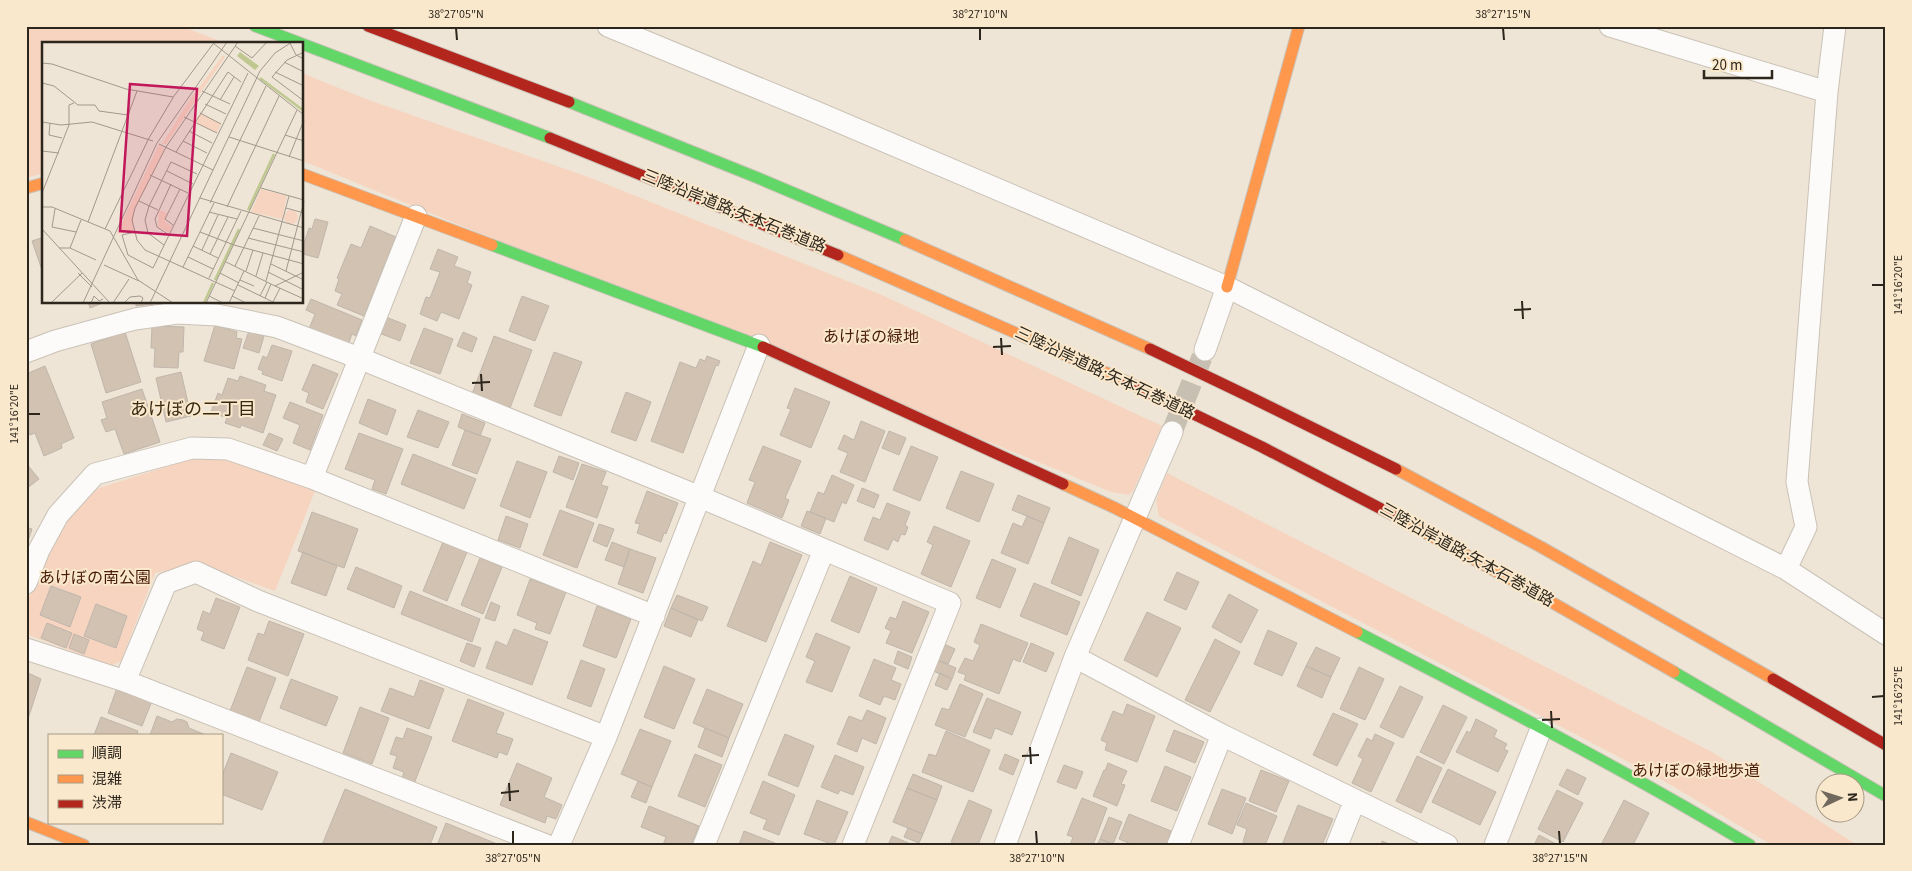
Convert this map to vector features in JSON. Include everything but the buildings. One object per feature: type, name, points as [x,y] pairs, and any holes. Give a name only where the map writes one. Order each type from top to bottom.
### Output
[{"type":"main road","name":"三陸沿岸道路;矢本石巻道路","points":[[256,26],[300,42]]},
{"type":"main road","points":[[368,26],[541,91],[766,180],[965,265],[1178,361],[1372,457],[1540,546],[1886,745]]},
{"type":"main road","points":[[1227,288],[1299,26]]},
{"type":"main road","name":"三陸沿岸道路;矢本石巻道路","points":[[304,44],[430,90],[752,218],[941,298],[1170,402],[1354,493],[1521,584],[1886,796]]},
{"type":"main road","points":[[304,175],[759,345],[1136,518],[1490,700],[1692,810],[1750,845]]},
{"type":"main road","points":[[26,188],[42,184]]},
{"type":"main road","points":[[26,822],[84,845]]},
{"type":"street","points":[[608,26],[816,112],[1227,288],[1786,569],[1886,634]]},
{"type":"street","points":[[1610,26],[1827,92]]},
{"type":"street","points":[[1786,569],[1806,527],[1797,482],[1827,92],[1834,26]]},
{"type":"street","points":[[312,478],[416,216]]},
{"type":"street","points":[[1205,350],[1227,288]]},
{"type":"street","points":[[26,352],[55,341],[135,319],[176,313],[217,315],[277,327],[359,358],[700,497],[950,603],[853,845]]},
{"type":"street","points":[[559,845],[606,737],[759,345]]},
{"type":"street","points":[[1005,845],[1074,657],[1172,432]]},
{"type":"street","points":[[26,583],[39,550],[58,515],[96,474],[192,448],[228,449],[312,478],[654,616]]},
{"type":"street","points":[[704,845],[824,550]]},
{"type":"street","points":[[125,681],[166,583],[196,572],[258,601],[606,737]]},
{"type":"street","points":[[26,649],[125,681],[546,845]]},
{"type":"street","points":[[1074,657],[1222,735],[1446,845]]},
{"type":"street","points":[[1495,845],[1541,729]]},
{"type":"street","points":[[1178,845],[1222,735]]},
{"type":"street","points":[[1337,845],[1355,800]]},
{"type":"green space","points":[[26,26],[181,26],[223,42],[42,42],[42,174],[26,178]]},
{"type":"green space","name":"あけぼの緑地","points":[[304,74],[366,99],[591,178],[882,295],[1162,426],[1133,491],[1129,495],[1111,492],[304,161]]},
{"type":"green space","name":"あけぼの南公園","points":[[224,457],[315,491],[275,591],[200,564],[155,573],[121,661],[111,666],[26,634],[26,605],[49,546],[62,520],[99,488],[191,459]]},
{"type":"green space","name":"あけぼの緑地歩道","points":[[1167,473],[1712,752],[1814,817],[1814,824],[1824,824],[1857,845],[1772,845],[1657,777],[1159,516],[1156,501]]},
{"type":"tunnel","points":[[1172,432],[1202,357]]},
{"type":"traffic: fast","points":[[255,26],[297,42]]},
{"type":"traffic: fast","points":[[304,45],[550,138]]},
{"type":"traffic: fast","points":[[569,102],[758,178],[905,240]]},
{"type":"traffic: fast","points":[[492,245],[763,347]]},
{"type":"traffic: fast","points":[[1357,632],[1604,762],[1750,845]]},
{"type":"traffic: fast","points":[[1674,672],[1886,796]]},
{"type":"traffic: slow","points":[[1227,287],[1299,26]]},
{"type":"traffic: slow","points":[[304,175],[492,245]]},
{"type":"traffic: slow","points":[[26,188],[42,184]]},
{"type":"traffic: slow","points":[[905,240],[1150,349]]},
{"type":"traffic: slow","points":[[838,255],[1125,381]]},
{"type":"traffic: slow","points":[[1396,469],[1541,547],[1773,679]]},
{"type":"traffic: slow","points":[[1063,484],[1115,508],[1357,632]]},
{"type":"traffic: slow","points":[[1391,514],[1532,591],[1674,672]]},
{"type":"traffic: slow","points":[[26,822],[84,845]]},
{"type":"traffic: jam","points":[[368,26],[569,102]]},
{"type":"traffic: jam","points":[[550,138],[838,255]]},
{"type":"traffic: jam","points":[[763,347],[1063,484]]},
{"type":"traffic: jam","points":[[1150,349],[1396,469]]},
{"type":"traffic: jam","points":[[1125,381],[1262,447],[1391,514]]},
{"type":"traffic: jam","points":[[1773,679],[1886,745]]},
{"type":"district","name":"あけぼの二丁目","points":[[193,409]]}]
